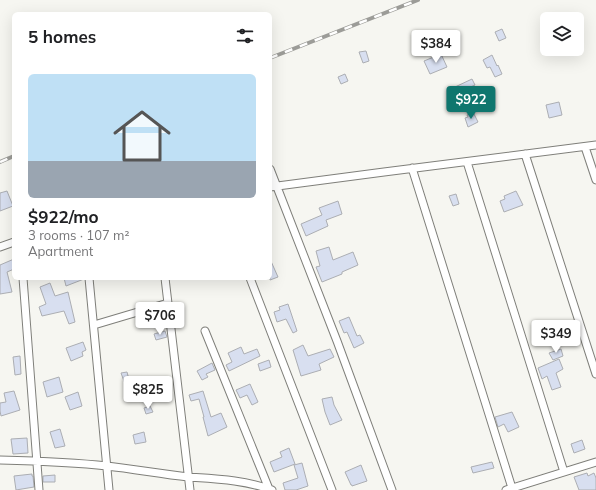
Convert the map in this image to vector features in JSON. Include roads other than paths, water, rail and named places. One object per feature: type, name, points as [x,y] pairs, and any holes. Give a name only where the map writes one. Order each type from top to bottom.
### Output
[{"type":"street","points":[[392,490],[345,362],[273,187],[596,145]]},
{"type":"street","points":[[585,147],[596,180]]},
{"type":"street","points":[[525,154],[596,374]]},
{"type":"street","points":[[467,162],[564,472]]},
{"type":"street","points":[[412,168],[509,489],[596,462]]},
{"type":"street","points":[[0,247],[12,243]]},
{"type":"street","points":[[23,280],[39,490]]},
{"type":"street","points":[[89,280],[109,490]]},
{"type":"street","points":[[165,280],[190,490]]},
{"type":"street","points":[[251,280],[332,490]]},
{"type":"street","points":[[94,325],[168,303]]},
{"type":"street","points":[[205,331],[271,490]]},
{"type":"street","points":[[0,460],[107,466],[188,477],[240,482],[271,490]]},
{"type":"street","points":[[240,482],[241,490]]},
{"type":"railway","points":[[272,57],[418,0]]},
{"type":"railway","points":[[0,162],[12,157]]}]
